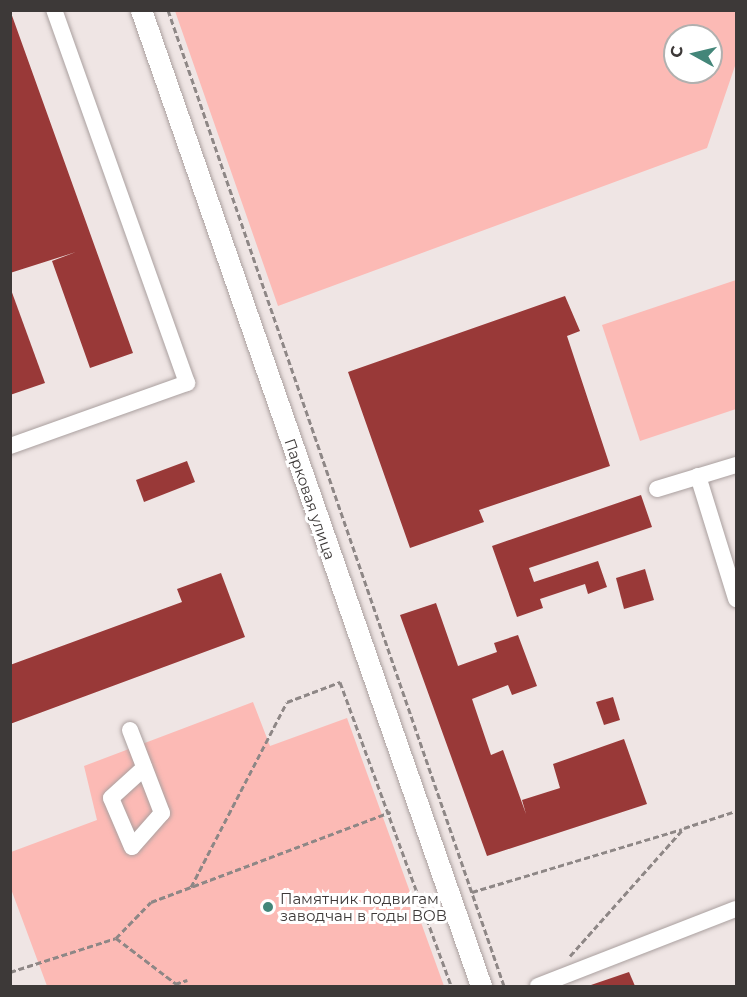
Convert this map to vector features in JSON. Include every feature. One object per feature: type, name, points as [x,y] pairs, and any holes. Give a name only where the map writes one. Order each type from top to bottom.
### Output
[{"type":"main road","name":"Парковая улица","points":[[141,10],[481,987]]},
{"type":"lane","points":[[10,446],[187,383],[54,10]]},
{"type":"lane","points":[[657,489],[736,465]]},
{"type":"lane","points":[[698,476],[736,599]]},
{"type":"lane","points":[[130,730],[144,768]]},
{"type":"lane","points":[[538,987],[736,909]]},
{"type":"path","points":[[168,10],[504,987]]},
{"type":"path","points":[[191,887],[287,702],[340,682],[391,812],[452,987]]},
{"type":"path","points":[[472,892],[736,811]]},
{"type":"path","points":[[10,972],[116,938],[151,902],[391,812]]},
{"type":"path","points":[[568,958],[684,828]]},
{"type":"path","points":[[116,938],[177,985],[187,980]]},
{"type":"shaded area","points":[[175,11],[736,11],[736,63],[707,148],[278,306]]},
{"type":"shaded area","points":[[736,280],[736,409],[640,441],[602,325]]},
{"type":"shaded area","points":[[253,702],[270,746],[347,718],[444,986],[47,986],[11,889],[11,852],[97,820],[84,766]]},
{"type":"building","points":[[10,10],[133,353],[90,368],[52,261],[76,252],[10,273]]},
{"type":"building","points":[[10,287],[45,383],[10,395]]},
{"type":"building","points":[[565,296],[580,331],[567,336],[610,466],[479,510],[484,522],[410,548],[348,372]]},
{"type":"building","points":[[187,461],[195,482],[144,502],[136,480]]},
{"type":"building","points":[[641,495],[652,527],[529,568],[534,582],[598,561],[607,587],[588,594],[585,584],[540,599],[543,608],[517,617],[492,546]]},
{"type":"building","points":[[645,569],[654,600],[624,609],[616,578]]},
{"type":"building","points":[[221,573],[245,637],[10,724],[10,665],[182,602],[177,589]]},
{"type":"building","points":[[436,603],[458,666],[497,652],[494,643],[518,635],[537,686],[512,695],[508,685],[472,699],[491,755],[503,750],[526,814],[522,800],[560,788],[553,764],[624,739],[647,804],[487,856],[400,615]]},
{"type":"building","points":[[613,697],[620,720],[604,725],[596,702]]},
{"type":"building","points":[[629,972],[635,986],[588,986]]},
{"type":"place","name":"Памятник подвигам заводчан в годы ВОВ","points":[[268,907]]}]
